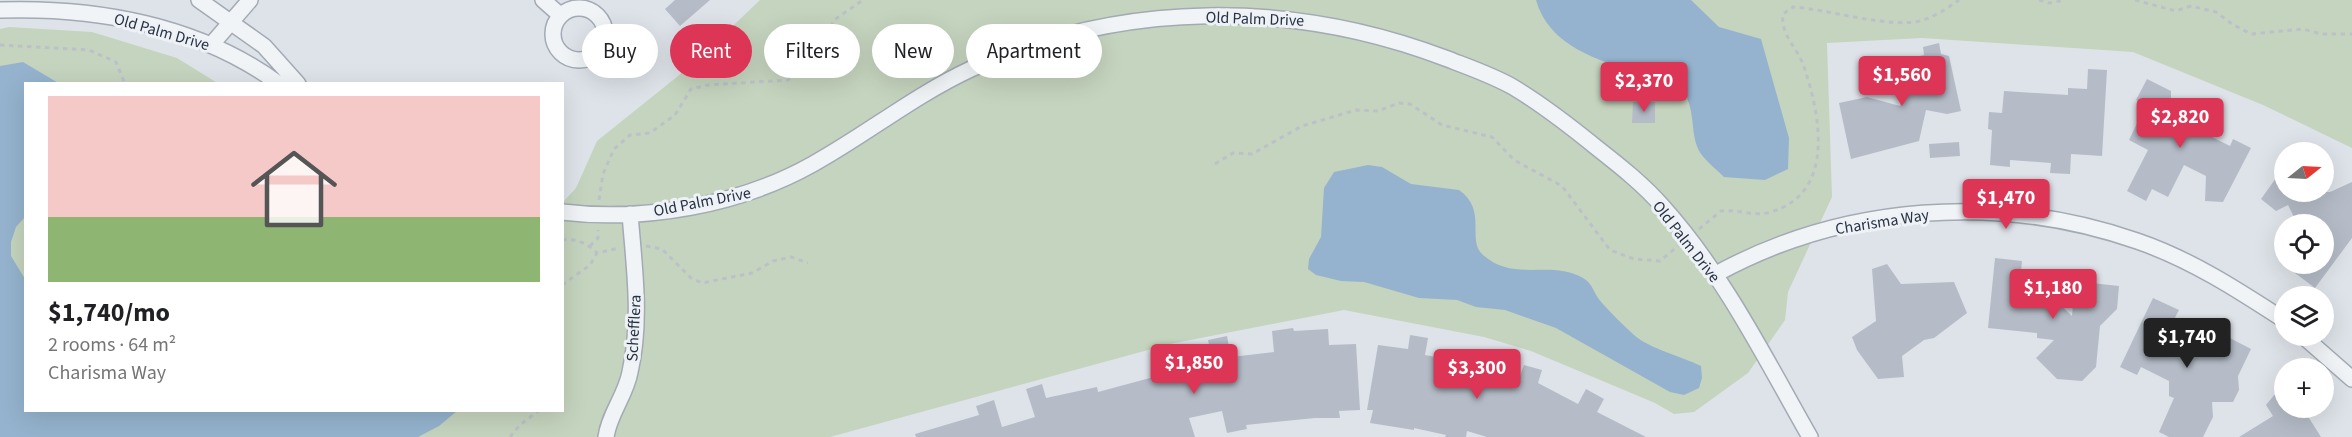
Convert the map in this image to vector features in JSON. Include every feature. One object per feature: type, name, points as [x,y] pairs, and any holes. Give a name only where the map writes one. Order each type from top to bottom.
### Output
[{"type":"street","name":"Old Palm Drive","points":[[200,0],[264,46],[296,82]]},
{"type":"street","points":[[212,44],[250,0]]},
{"type":"street","points":[[543,0],[560,15]]},
{"type":"street","name":"Old Palm Drive","points":[[0,10],[49,9],[120,17],[212,44],[276,82]]},
{"type":"street","name":"Old Palm Drive","points":[[564,212],[630,214],[695,206],[753,192],[812,165],[914,100],[952,79],[1035,44],[1098,27],[1167,17],[1227,15],[1290,17],[1353,28],[1413,46],[1510,85],[1563,120],[1616,163],[1662,206],[1716,274],[1810,437]]},
{"type":"street","name":"Charisma Way","points":[[1716,274],[1755,253],[1808,234],[1862,221],[1914,214],[1970,211],[2027,215],[2082,225],[2139,241],[2204,271],[2274,315]]},
{"type":"street","name":"Schefflera","points":[[606,437],[608,425],[630,373],[637,304],[630,214]]},
{"type":"street","points":[[2315,346],[2352,379]]},
{"type":"path","points":[[590,246],[598,238],[603,174],[614,149],[630,135],[650,133],[675,115],[691,89],[708,85],[788,80],[815,59],[834,20],[863,0]]},
{"type":"path","points":[[1215,164],[1233,153],[1252,154],[1302,126],[1356,110],[1378,111],[1399,103],[1410,105],[1442,125],[1491,137],[1515,160],[1562,186],[1610,250],[1634,260],[1660,261],[1721,211],[1768,213],[1790,204],[1807,191],[1816,172],[1818,145],[1804,66],[1784,32],[1783,14],[1793,7],[1901,23],[1921,21],[1942,12],[1959,0]]},
{"type":"path","points":[[2039,0],[2049,3],[2065,0]]},
{"type":"path","points":[[2135,0],[2176,11],[2191,6],[2216,12],[2251,34],[2303,29],[2321,34],[2352,34]]},
{"type":"path","points":[[0,45],[89,50],[116,62],[124,82]]},
{"type":"path","points":[[564,240],[573,239],[590,246],[597,253]]},
{"type":"path","points":[[564,284],[590,265],[597,253],[607,249],[652,246],[663,249],[691,278],[702,283],[752,273],[773,261],[790,257],[808,263]]},
{"type":"path","points":[[510,437],[520,425],[537,412]]},
{"type":"green space","points":[[760,0],[2352,0],[2352,148],[2263,105],[2133,52],[1922,38],[1827,43],[1832,197],[1788,292],[1785,320],[1748,373],[1694,412],[1674,414],[1655,403],[1531,351],[1484,337],[1344,310],[1170,344],[830,437],[0,437],[0,29],[9,27],[92,32],[177,58],[216,82],[24,82],[24,412],[564,412],[564,201],[576,188],[597,141],[676,78],[752,78],[752,24],[735,24]]},
{"type":"water","points":[[1536,0],[1691,0],[1719,27],[1761,39],[1789,138],[1788,169],[1765,180],[1724,177],[1701,154],[1697,146],[1688,100],[1675,82],[1608,63],[1577,49],[1552,29],[1542,16]]},
{"type":"water","points":[[23,62],[57,82],[24,82],[24,218],[16,227],[11,242],[11,256],[24,277],[24,412],[456,412],[439,426],[418,437],[0,437],[0,66]]},
{"type":"water","points":[[1368,165],[1382,167],[1411,184],[1459,190],[1473,206],[1476,241],[1483,255],[1507,268],[1558,270],[1583,278],[1602,303],[1634,335],[1657,348],[1701,366],[1702,378],[1699,388],[1684,395],[1670,392],[1556,328],[1505,310],[1476,307],[1457,300],[1419,298],[1364,282],[1341,281],[1316,275],[1308,269],[1309,259],[1321,237],[1324,188],[1334,172]]},
{"type":"building","points":[[675,0],[710,0],[682,24],[678,24],[665,9]]},
{"type":"building","points":[[1939,43],[1941,54],[1949,56],[1961,111],[1947,114],[1926,110],[1919,141],[1851,159],[1839,103],[1867,97],[1900,106],[1904,87],[1913,85],[1907,59],[1924,55],[1923,47]]},
{"type":"building","points":[[2088,69],[2107,70],[2102,156],[2071,154],[2070,174],[2050,173],[2051,163],[2010,160],[2010,167],[1990,165],[1992,130],[1988,129],[1989,112],[2002,113],[2004,91],[2068,95],[2068,88],[2087,89]]},
{"type":"building","points":[[2147,79],[2171,91],[2171,98],[2189,107],[2181,123],[2196,123],[2195,136],[2212,137],[2230,146],[2233,139],[2251,148],[2223,202],[2205,201],[2206,176],[2184,165],[2168,197],[2152,189],[2146,201],[2127,191],[2148,150],[2129,140],[2146,105],[2136,100]]},
{"type":"building","points":[[1633,102],[1655,102],[1655,123],[1632,123]]},
{"type":"building","points":[[1959,142],[1960,156],[1930,158],[1929,144]]},
{"type":"building","points":[[2274,181],[2274,202],[2334,202],[2334,190],[2352,182],[2352,238],[2334,262],[2334,214],[2292,214],[2288,205],[2276,211],[2261,199]]},
{"type":"building","points":[[1995,258],[2022,261],[2019,291],[2049,294],[2072,316],[2074,291],[2082,282],[2119,286],[2117,309],[2100,326],[2096,367],[2082,381],[2057,379],[2036,358],[2054,340],[2037,338],[2037,333],[1988,328]]},
{"type":"building","points":[[1887,264],[1901,284],[1954,282],[1967,313],[1934,338],[1924,340],[1902,356],[1904,377],[1878,379],[1857,350],[1852,337],[1876,321],[1872,269]]},
{"type":"building","points":[[2296,274],[2325,274],[2316,286],[2312,286]]},
{"type":"building","points":[[2153,298],[2179,310],[2169,329],[2183,336],[2197,336],[2203,324],[2251,349],[2238,376],[2239,390],[2233,402],[2212,402],[2213,417],[2203,437],[2169,437],[2159,432],[2174,398],[2169,396],[2169,381],[2141,367],[2137,375],[2120,367]]},
{"type":"building","points":[[1293,328],[1294,331],[1328,329],[1329,345],[1356,344],[1360,410],[1339,411],[1340,418],[1315,418],[1246,425],[1247,429],[1227,433],[1222,411],[1189,418],[1195,437],[916,437],[915,434],[979,415],[976,406],[994,400],[1002,427],[1035,417],[1026,389],[1042,384],[1046,398],[1097,387],[1098,392],[1161,375],[1156,357],[1170,353],[1177,375],[1214,368],[1208,340],[1227,336],[1231,357],[1274,352],[1272,331]]},
{"type":"building","points":[[1410,335],[1428,338],[1425,355],[1456,361],[1455,367],[1493,375],[1494,372],[1519,379],[1524,365],[1542,370],[1538,383],[1578,404],[1586,389],[1604,399],[1597,412],[1646,437],[1487,437],[1467,431],[1466,437],[1445,437],[1446,435],[1414,428],[1414,430],[1370,423],[1373,410],[1367,410],[1378,345],[1408,349]]},
{"type":"building","points":[[2274,395],[2274,418],[2309,418],[2321,437],[2239,437],[2273,416],[2266,405]]}]
